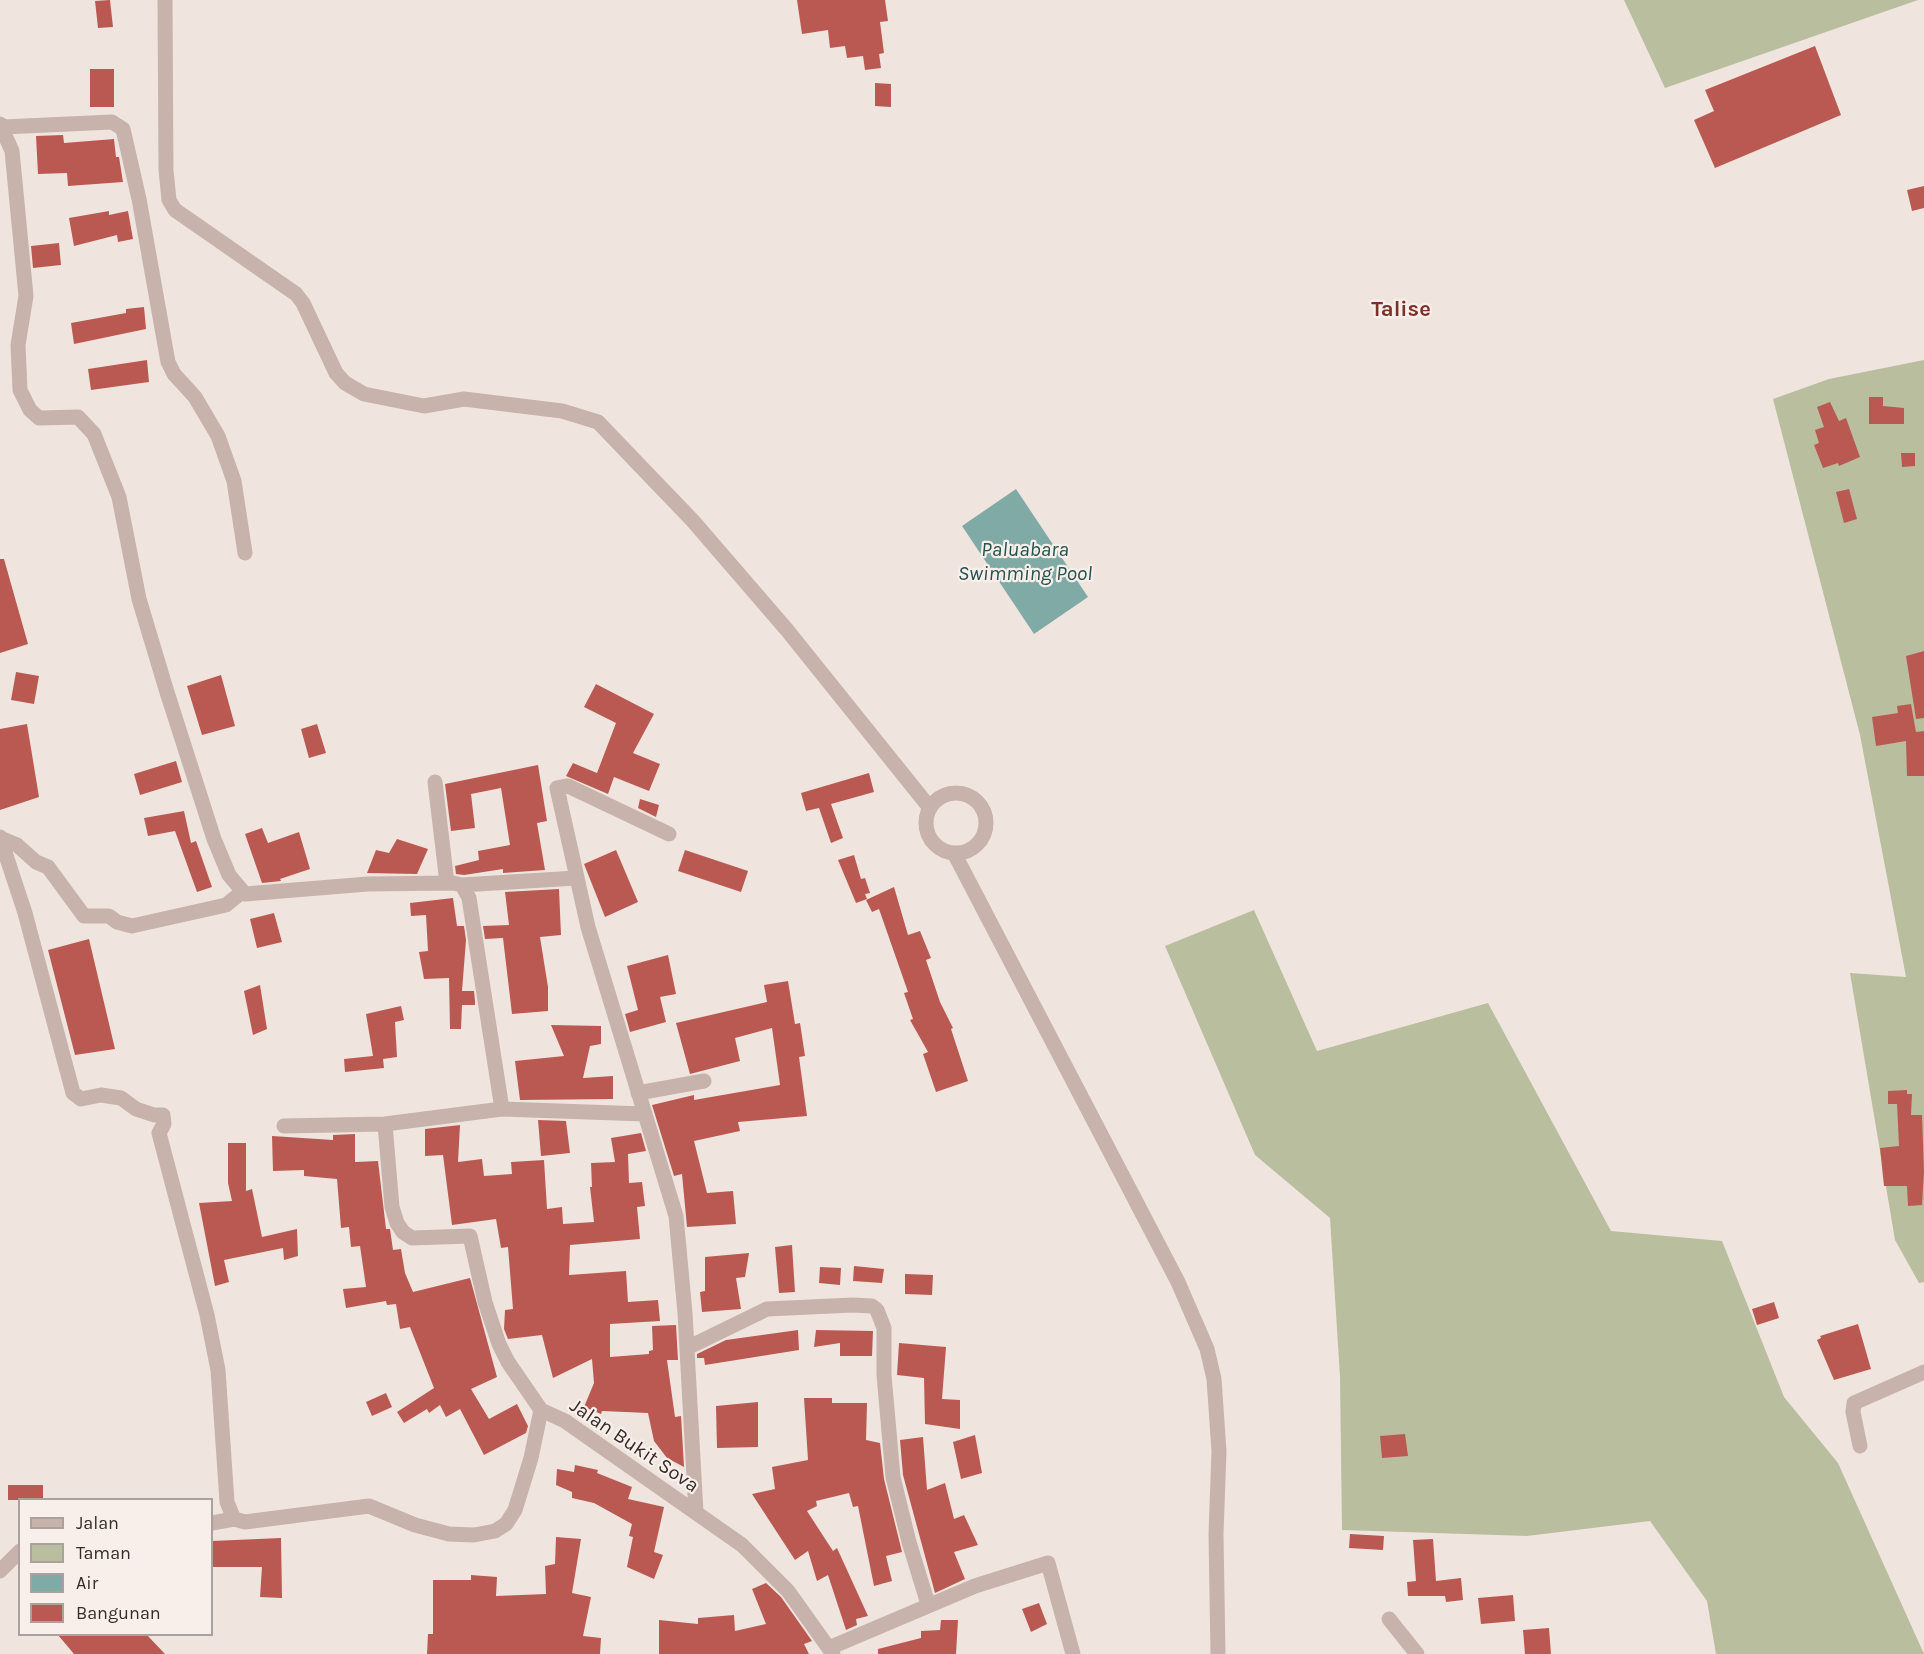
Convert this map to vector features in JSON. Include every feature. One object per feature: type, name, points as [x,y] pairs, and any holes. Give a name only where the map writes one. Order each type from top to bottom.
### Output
[{"type":"street","points":[[165,0],[165,170],[169,200],[175,210],[296,294],[303,303],[336,373],[345,383],[364,394],[424,406],[465,399],[553,410],[598,422],[693,521],[787,630],[930,808]]},
{"type":"street","points":[[1,124],[3,128],[112,122],[120,124],[123,129],[139,200],[168,362],[174,374],[195,397],[218,436],[234,481],[245,553]]},
{"type":"street","points":[[1,124],[12,151],[26,296],[18,345],[20,390],[30,410],[39,418],[78,417],[94,434],[119,497],[139,599],[166,689],[214,839],[229,876],[245,894],[368,884],[454,884],[576,878]]},
{"type":"street","points":[[435,782],[454,884],[470,898],[502,1109]]},
{"type":"street","points":[[669,834],[568,786],[558,787],[557,797],[594,949],[676,1216],[687,1348],[696,1514]]},
{"type":"street","points":[[958,792],[974,798],[984,811],[986,828],[980,842],[970,850],[954,853],[939,848],[928,834],[926,818],[930,808],[942,796],[958,792]]},
{"type":"street","points":[[0,838],[17,845],[36,862],[48,867],[84,916],[109,916],[117,922],[132,926],[226,905],[242,892]]},
{"type":"street","points":[[0,838],[26,913],[61,1039],[73,1094],[81,1099],[101,1095],[121,1098],[136,1109],[154,1115],[164,1115],[164,1124],[159,1133],[207,1315],[218,1370],[227,1502],[234,1519]]},
{"type":"street","points":[[954,853],[1178,1282],[1207,1349],[1214,1379],[1219,1451],[1216,1534],[1218,1654]]},
{"type":"street","points":[[638,1093],[704,1081]]},
{"type":"street","points":[[284,1126],[385,1125],[502,1109],[644,1114]]},
{"type":"street","name":"Jalan Bukit Sova","points":[[385,1125],[392,1207],[402,1232],[412,1238],[423,1239],[470,1236],[485,1302],[499,1344],[508,1362],[541,1410],[565,1422],[759,1560],[788,1591],[831,1651]]},
{"type":"street","points":[[687,1348],[767,1310],[853,1305],[872,1306],[877,1310],[884,1328],[884,1386],[893,1477],[909,1542],[928,1604]]},
{"type":"street","points":[[1860,1446],[1853,1412],[1854,1403],[1924,1372]]},
{"type":"street","points":[[213,1523],[234,1519],[245,1522],[369,1506],[416,1525],[449,1534],[474,1535],[495,1531],[506,1524],[515,1510],[531,1458],[541,1410]]},
{"type":"street","points":[[0,1571],[18,1553]]},
{"type":"street","points":[[831,1651],[928,1604],[975,1586],[1048,1563],[1073,1654]]},
{"type":"street","points":[[1389,1619],[1417,1654]]},
{"type":"green space","points":[[1624,0],[1918,0],[1665,88]]},
{"type":"green space","points":[[1924,360],[1924,1282],[1919,1283],[1895,1240],[1850,973],[1906,977],[1860,735],[1773,399],[1829,379]]},
{"type":"green space","points":[[1254,910],[1317,1051],[1488,1003],[1611,1231],[1722,1241],[1784,1397],[1838,1463],[1924,1654],[1716,1654],[1707,1601],[1650,1521],[1527,1536],[1342,1530],[1340,1377],[1330,1218],[1255,1155],[1165,946]]},
{"type":"water","name":"Paluabara Swimming Pool","points":[[1016,489],[1088,597],[1034,634],[962,526]]},
{"type":"building","points":[[110,0],[113,27],[98,28],[95,1]]},
{"type":"building","points":[[797,0],[885,0],[888,21],[880,22],[884,53],[879,54],[881,68],[865,70],[863,56],[847,58],[845,46],[830,48],[828,30],[802,34]]},
{"type":"building","points":[[1815,46],[1841,115],[1715,168],[1694,120],[1714,111],[1705,90]]},
{"type":"building","points":[[90,69],[114,69],[114,107],[90,107]]},
{"type":"building","points":[[875,83],[891,84],[891,107],[875,106]]},
{"type":"building","points":[[63,135],[64,143],[114,139],[123,182],[68,186],[67,173],[38,174],[36,136]]},
{"type":"building","points":[[1924,186],[1924,208],[1912,211],[1907,190]]},
{"type":"building","points":[[109,211],[109,215],[128,211],[133,239],[118,242],[117,235],[74,246],[69,218]]},
{"type":"building","points":[[59,243],[61,265],[33,268],[31,246]]},
{"type":"building","points":[[144,307],[146,329],[74,344],[71,323],[126,313],[126,309]]},
{"type":"building","points":[[147,360],[149,382],[91,390],[88,369]]},
{"type":"building","points":[[1869,397],[1883,397],[1883,406],[1904,408],[1904,424],[1869,424]]},
{"type":"building","points":[[1830,402],[1839,421],[1846,418],[1860,457],[1839,466],[1838,463],[1823,468],[1814,445],[1819,443],[1815,430],[1824,427],[1817,407]]},
{"type":"building","points":[[1901,453],[1915,453],[1915,466],[1902,467]]},
{"type":"building","points":[[1849,489],[1857,519],[1844,523],[1836,492]]},
{"type":"building","points":[[0,559],[4,559],[28,644],[0,653]]},
{"type":"building","points":[[1924,651],[1924,718],[1916,719],[1906,656]]},
{"type":"building","points":[[16,672],[39,676],[34,704],[11,700]]},
{"type":"building","points":[[221,675],[235,726],[202,735],[187,686]]},
{"type":"building","points":[[596,684],[654,714],[633,753],[660,764],[649,791],[614,777],[608,794],[566,776],[573,763],[597,773],[616,723],[584,707]]},
{"type":"building","points":[[1911,704],[1916,732],[1924,731],[1924,776],[1907,776],[1906,741],[1876,746],[1872,717],[1898,713],[1897,706]]},
{"type":"building","points":[[27,724],[39,797],[0,810],[0,729]]},
{"type":"building","points":[[317,724],[326,753],[309,758],[301,729]]},
{"type":"building","points":[[176,761],[182,782],[140,795],[134,774]]},
{"type":"building","points":[[538,765],[547,821],[537,823],[545,870],[503,873],[503,869],[464,875],[456,874],[455,866],[479,860],[478,851],[510,845],[501,788],[471,794],[475,828],[451,831],[445,784]]},
{"type":"building","points":[[869,773],[874,792],[831,804],[843,838],[831,843],[819,808],[806,811],[801,793]]},
{"type":"building","points":[[640,799],[659,805],[656,817],[638,808]]},
{"type":"building","points":[[184,811],[191,843],[196,841],[212,887],[197,892],[175,831],[148,836],[144,818]]},
{"type":"building","points":[[262,828],[268,843],[299,832],[310,869],[280,879],[281,881],[262,883],[245,834]]},
{"type":"building","points":[[397,839],[428,849],[417,874],[367,873],[376,850],[389,853]]},
{"type":"building","points":[[616,850],[638,902],[605,917],[584,864]]},
{"type":"building","points":[[685,850],[748,871],[741,892],[678,871]]},
{"type":"building","points":[[854,855],[861,879],[865,878],[870,893],[865,894],[867,899],[856,903],[838,860]]},
{"type":"building","points":[[894,887],[908,935],[920,931],[931,958],[926,960],[940,1002],[953,1028],[951,1029],[968,1081],[936,1092],[923,1054],[928,1052],[910,1020],[913,1019],[904,993],[908,992],[879,909],[872,912],[866,900]]},
{"type":"building","points":[[559,889],[561,935],[540,937],[548,987],[548,1011],[512,1014],[503,938],[485,939],[483,926],[509,925],[505,892]]},
{"type":"building","points":[[453,898],[457,926],[464,926],[466,940],[462,991],[474,991],[475,1001],[475,1005],[462,1005],[461,1029],[450,1029],[449,978],[424,979],[419,952],[428,951],[426,915],[411,916],[410,903]]},
{"type":"building","points":[[274,913],[282,942],[257,948],[250,919]]},
{"type":"building","points":[[89,939],[115,1049],[75,1055],[48,950]]},
{"type":"building","points":[[668,955],[676,994],[660,997],[666,1022],[630,1032],[625,1014],[638,1010],[627,966]]},
{"type":"building","points":[[788,981],[795,1024],[800,1023],[805,1056],[799,1057],[807,1116],[738,1122],[740,1131],[694,1141],[707,1193],[733,1191],[736,1224],[687,1227],[682,1174],[674,1176],[652,1105],[694,1095],[694,1100],[780,1085],[772,1028],[735,1038],[740,1061],[690,1074],[676,1023],[767,1002],[764,985]]},
{"type":"building","points":[[260,985],[267,1029],[253,1035],[244,991]]},
{"type":"building","points":[[401,1006],[404,1020],[395,1022],[397,1057],[383,1059],[384,1068],[345,1072],[344,1059],[373,1056],[366,1014]]},
{"type":"building","points":[[551,1025],[601,1026],[601,1044],[590,1046],[583,1078],[613,1076],[613,1099],[520,1100],[515,1061],[564,1056]]},
{"type":"building","points":[[1907,1090],[1907,1094],[1912,1094],[1911,1115],[1922,1115],[1924,1172],[1922,1205],[1908,1206],[1907,1186],[1884,1186],[1880,1148],[1899,1146],[1897,1104],[1888,1104],[1888,1091]]},
{"type":"building","points":[[538,1120],[566,1121],[570,1153],[541,1156]]},
{"type":"building","points":[[460,1125],[458,1162],[482,1159],[484,1176],[512,1174],[511,1162],[544,1160],[547,1209],[562,1207],[563,1224],[594,1222],[590,1187],[592,1187],[591,1163],[615,1162],[611,1138],[641,1133],[646,1151],[628,1154],[629,1183],[642,1182],[645,1206],[637,1207],[640,1239],[570,1245],[569,1275],[626,1271],[628,1302],[658,1300],[660,1321],[610,1324],[610,1357],[649,1354],[649,1351],[653,1350],[652,1326],[676,1325],[678,1360],[667,1360],[675,1417],[681,1416],[684,1467],[667,1458],[654,1441],[648,1413],[602,1411],[601,1414],[584,1407],[594,1383],[592,1359],[553,1378],[542,1335],[508,1339],[504,1329],[505,1310],[513,1309],[508,1247],[501,1248],[496,1219],[452,1225],[443,1155],[425,1156],[425,1129]]},
{"type":"building","points":[[355,1134],[355,1162],[378,1161],[386,1229],[390,1229],[393,1250],[401,1249],[405,1273],[413,1292],[470,1278],[497,1377],[471,1389],[489,1419],[517,1404],[528,1426],[526,1433],[484,1455],[460,1409],[446,1417],[440,1405],[429,1413],[427,1409],[404,1423],[397,1412],[434,1388],[410,1327],[400,1329],[396,1304],[387,1305],[386,1301],[346,1308],[343,1289],[366,1287],[360,1246],[351,1247],[349,1227],[341,1228],[337,1179],[304,1176],[304,1170],[273,1171],[272,1136],[333,1140],[333,1135]]},
{"type":"building","points":[[228,1143],[246,1143],[246,1191],[252,1189],[262,1237],[297,1229],[298,1256],[284,1260],[283,1248],[224,1260],[229,1282],[215,1286],[199,1203],[232,1201],[228,1183]]},
{"type":"building","points":[[792,1245],[795,1292],[779,1293],[775,1247]]},
{"type":"building","points":[[749,1253],[745,1277],[736,1278],[741,1309],[702,1312],[700,1292],[705,1291],[705,1257]]},
{"type":"building","points":[[854,1266],[884,1269],[882,1283],[853,1281]]},
{"type":"building","points":[[820,1267],[841,1268],[840,1285],[819,1283]]},
{"type":"building","points":[[905,1274],[933,1275],[932,1295],[905,1294]]},
{"type":"building","points":[[1774,1302],[1779,1318],[1757,1325],[1752,1309]]},
{"type":"building","points":[[1858,1324],[1871,1369],[1834,1380],[1817,1340],[1821,1338],[1820,1336]]},
{"type":"building","points":[[798,1330],[799,1350],[705,1365],[704,1358],[697,1358],[697,1354],[726,1340]]},
{"type":"building","points":[[816,1330],[873,1331],[872,1356],[840,1356],[840,1343],[814,1347]]},
{"type":"building","points":[[899,1343],[946,1347],[942,1399],[960,1400],[960,1429],[925,1424],[924,1378],[897,1375]]},
{"type":"building","points":[[386,1393],[392,1407],[372,1416],[366,1402]]},
{"type":"building","points":[[804,1398],[832,1398],[832,1403],[867,1403],[866,1440],[880,1443],[884,1479],[902,1552],[886,1556],[892,1581],[874,1586],[858,1506],[853,1507],[849,1493],[816,1501],[817,1506],[807,1511],[833,1551],[837,1548],[868,1616],[856,1619],[857,1625],[846,1630],[828,1575],[817,1581],[808,1551],[795,1560],[752,1494],[775,1489],[772,1467],[808,1460]]},
{"type":"building","points":[[758,1402],[758,1447],[717,1448],[716,1406]]},
{"type":"building","points":[[1405,1434],[1408,1456],[1382,1458],[1380,1436]]},
{"type":"building","points":[[975,1435],[982,1473],[961,1479],[953,1442]]},
{"type":"building","points":[[923,1437],[927,1490],[945,1483],[954,1519],[964,1515],[978,1545],[954,1552],[965,1579],[935,1593],[903,1475],[900,1440]]},
{"type":"building","points":[[575,1465],[598,1470],[597,1473],[632,1487],[628,1499],[664,1507],[654,1552],[663,1555],[654,1579],[627,1567],[633,1537],[629,1536],[632,1524],[594,1503],[572,1498],[572,1492],[556,1485],[557,1469],[574,1472]]},
{"type":"building","points":[[8,1485],[43,1485],[43,1498],[8,1500]]},
{"type":"building","points":[[1350,1534],[1384,1536],[1383,1550],[1349,1548]]},
{"type":"building","points":[[556,1537],[581,1539],[572,1593],[591,1597],[583,1636],[601,1638],[600,1654],[427,1654],[428,1634],[433,1634],[433,1580],[471,1580],[471,1575],[497,1577],[496,1596],[546,1594],[545,1566],[555,1564]]},
{"type":"building","points":[[281,1538],[282,1598],[260,1597],[262,1567],[213,1567],[213,1541]]},
{"type":"building","points":[[1433,1539],[1436,1581],[1461,1578],[1463,1600],[1446,1602],[1445,1596],[1408,1596],[1407,1582],[1416,1581],[1413,1540]]},
{"type":"building","points":[[766,1583],[781,1597],[812,1641],[804,1644],[809,1654],[659,1654],[659,1620],[698,1624],[698,1618],[734,1615],[735,1631],[766,1624],[752,1589]]},
{"type":"building","points":[[1513,1595],[1515,1621],[1481,1624],[1478,1598]]},
{"type":"building","points":[[1039,1603],[1047,1624],[1031,1632],[1022,1609]]},
{"type":"building","points":[[941,1620],[958,1620],[956,1654],[878,1654],[878,1649],[921,1638],[921,1631],[940,1630]]},
{"type":"building","points":[[1549,1628],[1551,1654],[1525,1654],[1523,1630]]},
{"type":"building","points":[[59,1636],[148,1636],[165,1654],[74,1654]]},
{"type":"district","name":"Talise","points":[[1401,310]]}]
